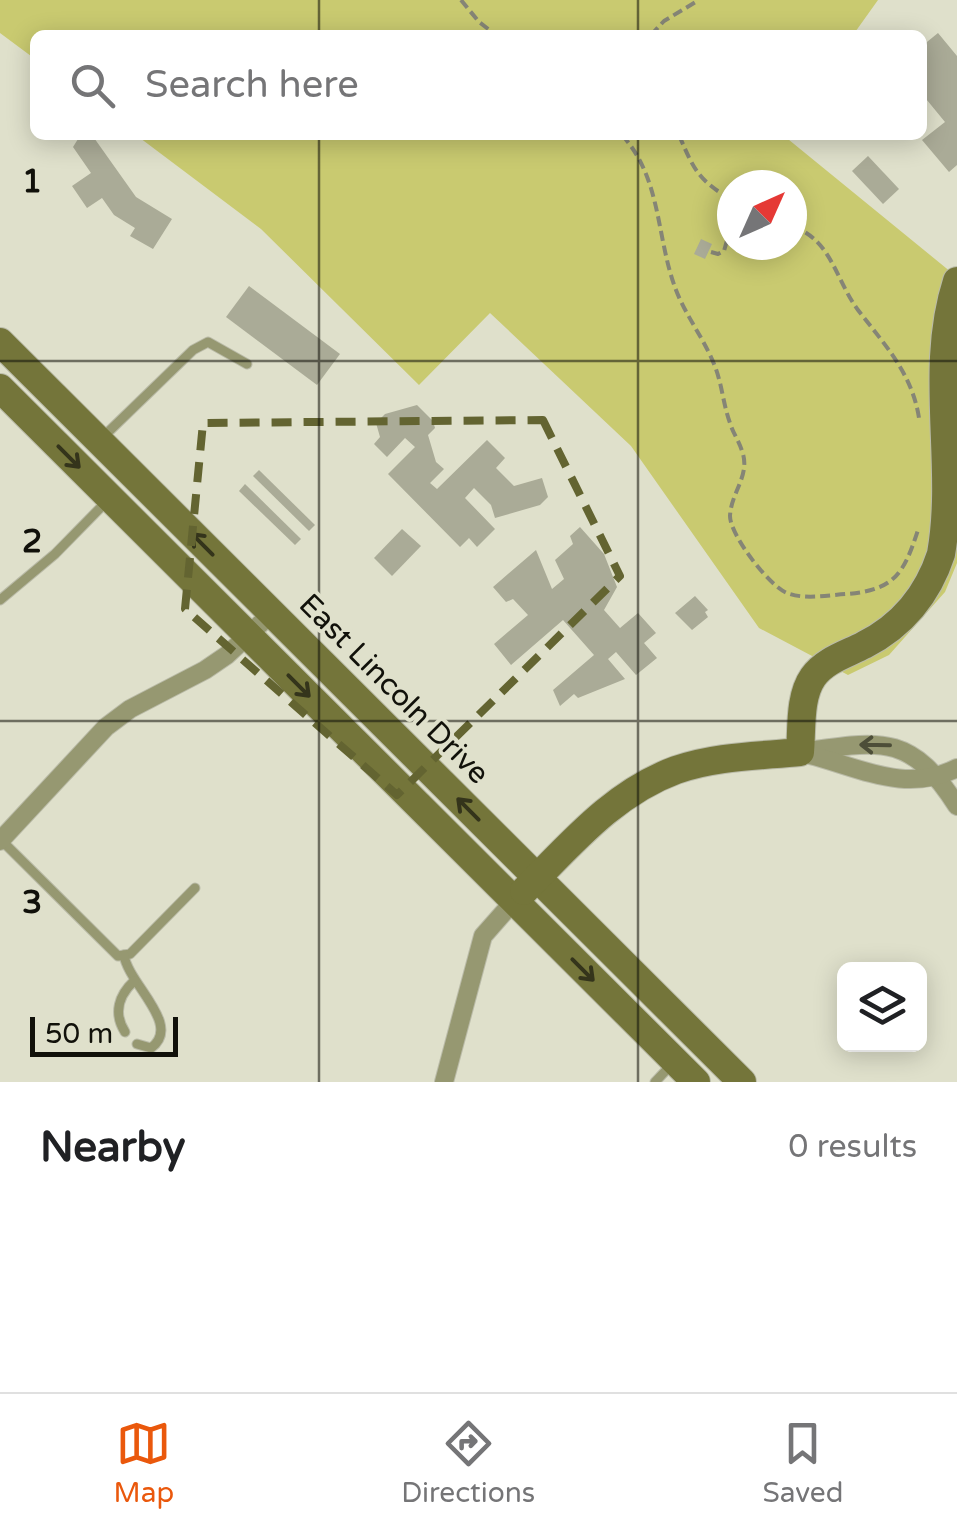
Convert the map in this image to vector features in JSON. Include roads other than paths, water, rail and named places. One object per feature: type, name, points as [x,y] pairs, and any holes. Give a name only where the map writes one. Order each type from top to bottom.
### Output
[{"type":"main road","points":[[514,901],[594,820],[628,794],[676,770],[710,761],[800,752],[804,702],[813,677],[825,665],[890,630],[923,594],[941,556],[952,507],[954,450],[947,345],[957,281]]},
{"type":"main road","name":"East Lincoln Drive","points":[[0,342],[742,1082]]},
{"type":"main road","points":[[0,388],[514,901],[665,1072],[696,1082]]},
{"type":"street","points":[[1,840],[106,728],[130,709],[206,670],[272,613]]},
{"type":"street","points":[[800,752],[880,743],[896,746],[939,777],[957,806]]},
{"type":"street","points":[[800,752],[908,781],[939,777],[957,768]]},
{"type":"street","points":[[444,1082],[484,936],[514,901]]},
{"type":"lane","points":[[98,441],[193,350],[208,342],[248,364]]},
{"type":"lane","points":[[0,600],[55,554],[110,498]]},
{"type":"lane","points":[[1,840],[118,956],[130,954],[195,888]]},
{"type":"lane","points":[[124,955],[128,972],[158,1016],[163,1032],[151,1048],[136,1044]]},
{"type":"lane","points":[[124,1032],[118,1019],[119,1003],[134,981]]}]
